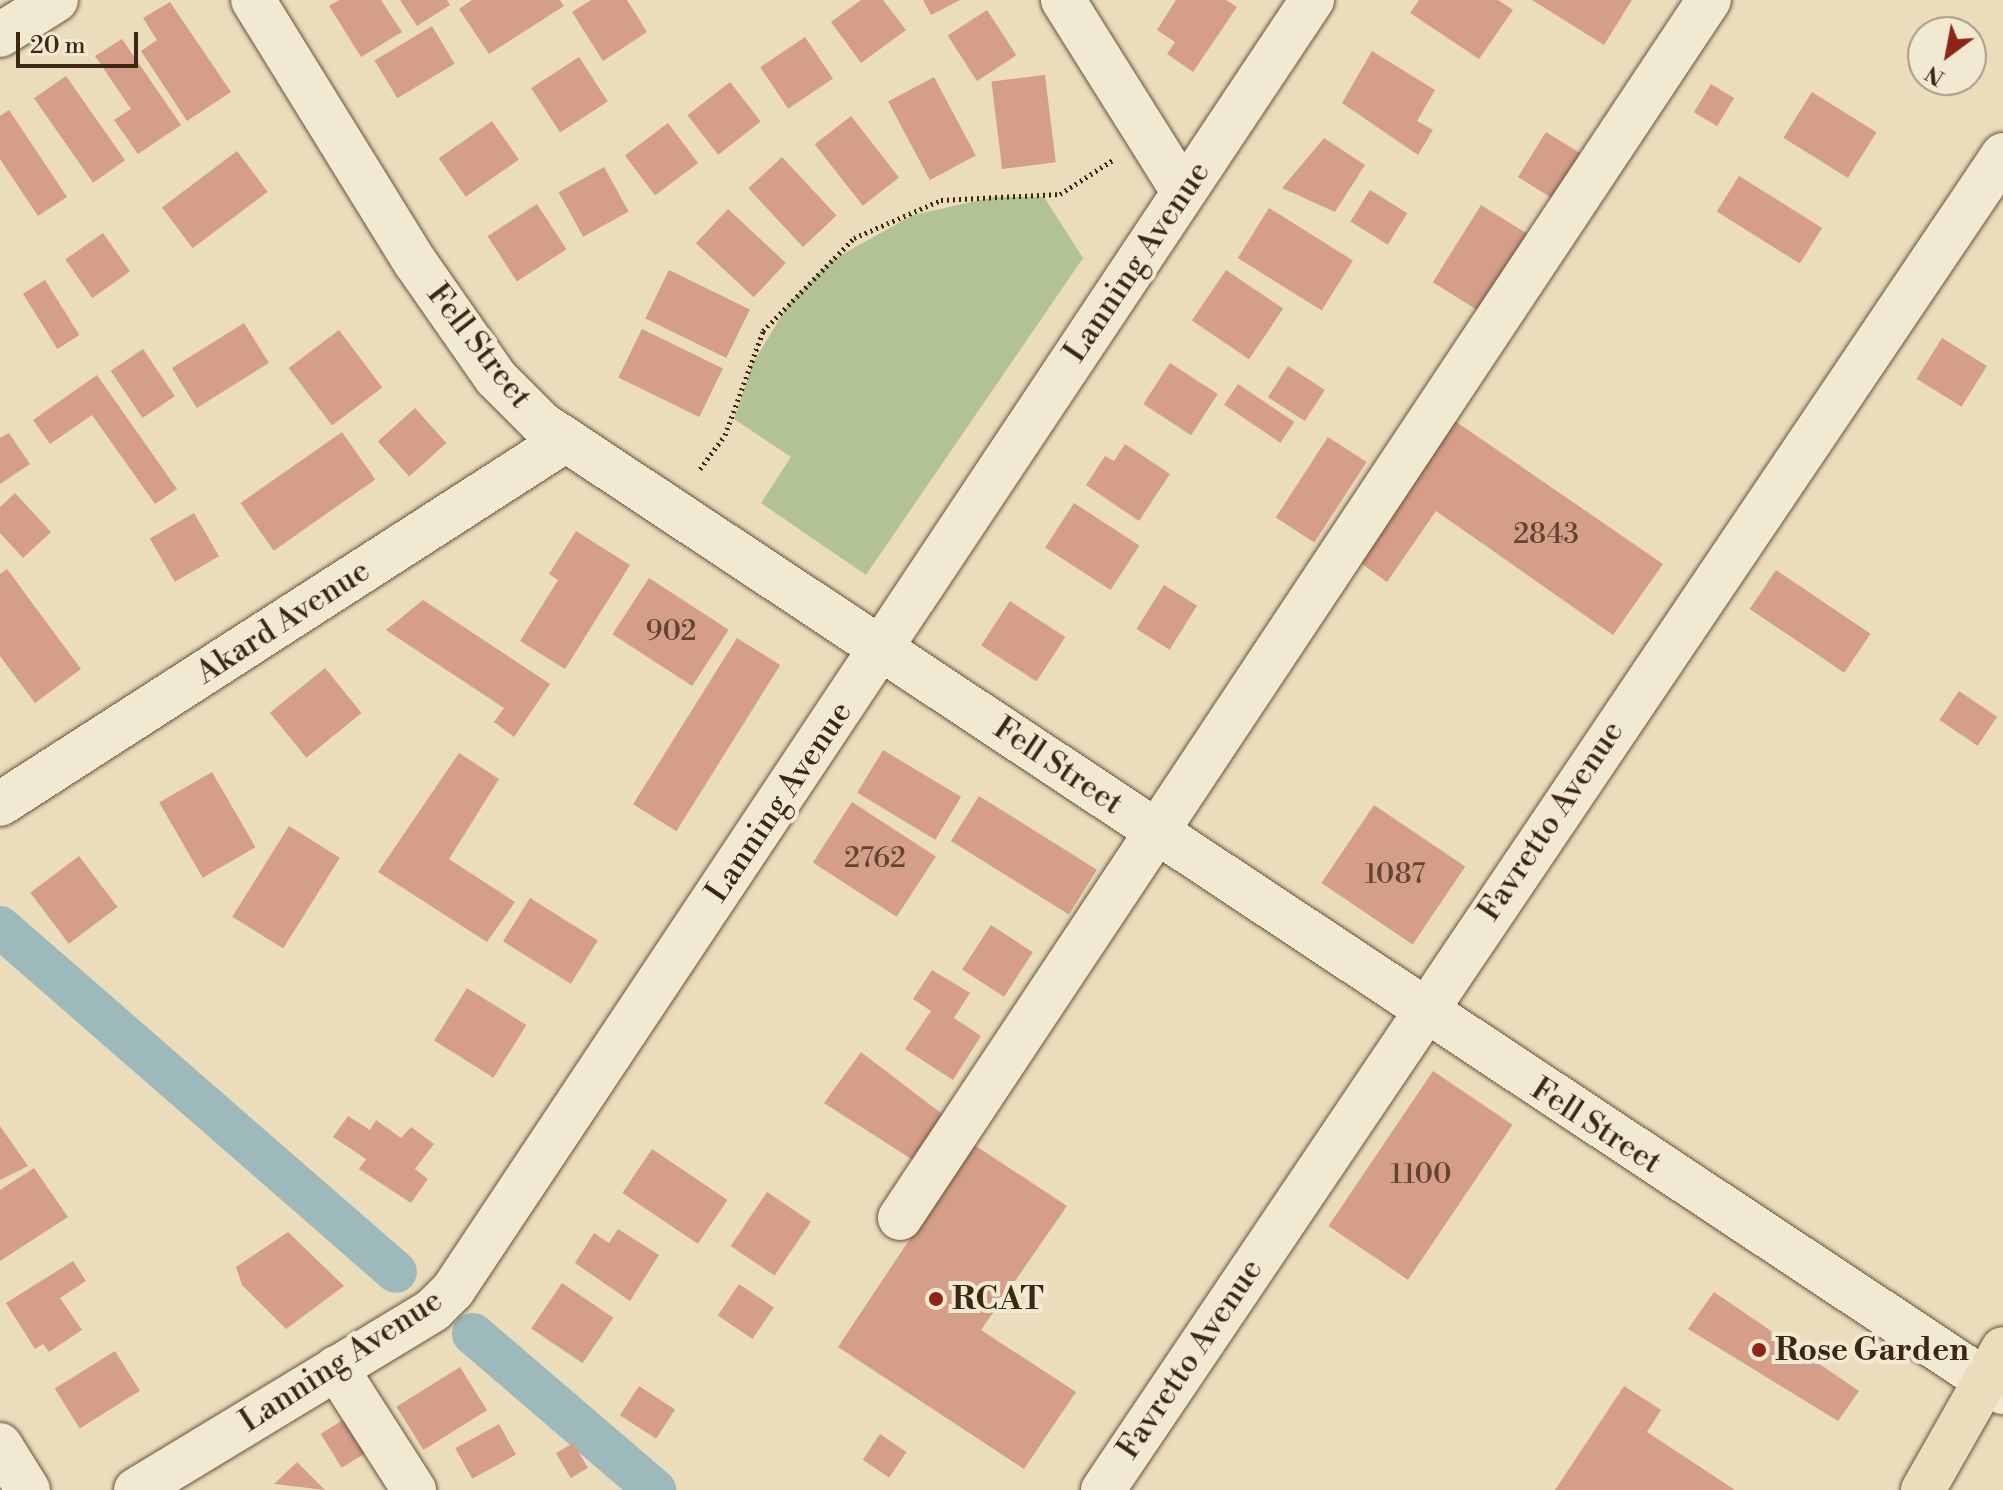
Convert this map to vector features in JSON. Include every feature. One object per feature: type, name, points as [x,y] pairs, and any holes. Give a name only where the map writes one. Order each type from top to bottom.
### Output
[{"type":"main road","points":[[1923,1490],[1997,1374]]},
{"type":"street","points":[[0,35],[56,0]]},
{"type":"street","name":"Fell Street","points":[[253,0],[476,350],[520,406],[566,440],[1422,1012],[1997,1374]]},
{"type":"street","points":[[1063,0],[1183,191]]},
{"type":"street","name":"Lanning Avenue","points":[[136,1490],[336,1368],[453,1290],[1312,0]]},
{"type":"street","points":[[900,1218],[1709,0]]},
{"type":"street","name":"Favretto Avenue","points":[[1103,1490],[1422,1012],[2003,155]]},
{"type":"street","name":"Akard Avenue","points":[[0,804],[566,440]]},
{"type":"street","points":[[336,1368],[414,1490]]},
{"type":"street","points":[[0,1445],[28,1490]]},
{"type":"path","points":[[700,469],[725,435],[763,331],[854,238],[941,200],[1060,194],[1119,157]]},
{"type":"green space","points":[[994,197],[1044,197],[1083,258],[866,575],[761,503],[791,457],[734,419],[753,363],[789,303],[832,260],[913,215]]},
{"type":"building","points":[[339,0],[381,0],[402,32],[361,57],[329,6]]},
{"type":"building","points":[[400,0],[447,0],[450,5],[417,26]]},
{"type":"building","points":[[472,0],[560,0],[564,6],[489,54],[459,9]]},
{"type":"building","points":[[591,0],[627,0],[647,32],[603,61],[572,12]]},
{"type":"building","points":[[861,0],[883,0],[906,30],[861,63],[831,22]]},
{"type":"building","points":[[923,0],[960,0],[931,15]]},
{"type":"building","points":[[1176,0],[1226,0],[1237,7],[1193,72],[1167,54],[1175,42],[1157,30]]},
{"type":"building","points":[[1419,0],[1498,0],[1513,10],[1479,59],[1410,13]]},
{"type":"building","points":[[1532,0],[1632,0],[1604,45]]},
{"type":"building","points":[[170,2],[231,92],[187,121],[141,51],[157,40],[143,18]]},
{"type":"building","points":[[987,10],[1016,55],[977,81],[948,36]]},
{"type":"building","points":[[432,26],[455,64],[397,98],[375,61]]},
{"type":"building","points":[[805,37],[833,78],[788,109],[760,67]]},
{"type":"building","points":[[122,39],[181,125],[138,154],[114,120],[131,109],[95,56]]},
{"type":"building","points":[[1372,51],[1435,90],[1417,121],[1433,130],[1418,155],[1342,103]]},
{"type":"building","points":[[579,57],[608,101],[560,132],[531,88]]},
{"type":"building","points":[[1045,75],[1056,162],[1002,169],[991,82]]},
{"type":"building","points":[[66,76],[125,160],[93,183],[34,98]]},
{"type":"building","points":[[934,77],[976,156],[930,180],[888,101]]},
{"type":"building","points":[[730,82],[761,121],[718,155],[687,115]]},
{"type":"building","points":[[1711,84],[1734,98],[1717,126],[1694,112]]},
{"type":"building","points":[[1812,92],[1876,132],[1848,178],[1783,138]]},
{"type":"building","points":[[9,110],[67,197],[38,216],[0,159],[0,116]]},
{"type":"building","points":[[851,116],[899,177],[863,206],[815,144]]},
{"type":"building","points":[[492,121],[519,160],[466,197],[439,158]]},
{"type":"building","points":[[668,123],[698,163],[655,195],[625,155]]},
{"type":"building","points":[[1546,132],[1584,156],[1556,201],[1518,177]]},
{"type":"building","points":[[1324,138],[1365,165],[1335,212],[1282,188]]},
{"type":"building","points":[[237,151],[268,192],[193,248],[162,208]]},
{"type":"building","points":[[782,157],[837,216],[803,247],[748,188]]},
{"type":"building","points":[[604,167],[629,212],[583,237],[559,192]]},
{"type":"building","points":[[1739,176],[1822,228],[1800,264],[1717,212]]},
{"type":"building","points":[[1370,190],[1407,213],[1388,245],[1350,221]]},
{"type":"building","points":[[537,204],[566,249],[517,281],[488,236]]},
{"type":"building","points":[[1481,205],[1530,236],[1482,313],[1433,282]]},
{"type":"building","points":[[1269,208],[1353,260],[1322,310],[1238,258]]},
{"type":"building","points":[[728,209],[786,263],[754,297],[696,243]]},
{"type":"building","points":[[103,233],[130,272],[92,298],[65,259]]},
{"type":"building","points":[[669,270],[750,309],[726,358],[645,319]]},
{"type":"building","points":[[1226,270],[1283,309],[1249,359],[1192,321]]},
{"type":"building","points":[[45,280],[79,335],[57,349],[23,294]]},
{"type":"building","points":[[244,323],[269,363],[197,408],[172,368]]},
{"type":"building","points":[[642,329],[723,368],[699,417],[618,378]]},
{"type":"building","points":[[339,330],[382,388],[332,425],[289,368]]},
{"type":"building","points":[[1942,338],[1987,366],[1962,407],[1917,379]]},
{"type":"building","points":[[143,349],[175,396],[143,418],[111,371]]},
{"type":"building","points":[[1170,363],[1218,394],[1191,435],[1143,404]]},
{"type":"building","points":[[1288,366],[1325,390],[1305,421],[1268,397]]},
{"type":"building","points":[[97,375],[177,489],[155,504],[92,415],[50,444],[33,420]]},
{"type":"building","points":[[1238,384],[1294,422],[1280,443],[1224,405]]},
{"type":"building","points":[[415,408],[446,443],[409,476],[378,441]]},
{"type":"building","points":[[1452,419],[1663,564],[1613,635],[1436,511],[1387,582],[1355,559]]},
{"type":"building","points":[[342,432],[375,480],[274,551],[240,503]]},
{"type":"building","points":[[9,433],[30,464],[0,484],[0,438]]},
{"type":"building","points":[[1328,437],[1367,462],[1314,543],[1276,518]]},
{"type":"building","points":[[1125,444],[1170,474],[1139,521],[1086,485],[1105,456],[1114,461]]},
{"type":"building","points":[[15,493],[51,532],[23,558],[0,533],[0,507]]},
{"type":"building","points":[[1074,503],[1139,545],[1111,590],[1045,547]]},
{"type":"building","points":[[194,513],[219,556],[175,582],[150,538]]},
{"type":"building","points":[[576,531],[630,565],[565,669],[520,641],[558,580],[549,574]]},
{"type":"building","points":[[7,569],[81,669],[35,703],[0,656],[0,574]]},
{"type":"building","points":[[1776,570],[1871,634],[1844,673],[1750,609]]},
{"type":"building","points":[[649,578],[729,630],[692,686],[613,634]]},
{"type":"building","points":[[1164,585],[1197,606],[1170,650],[1136,629]]},
{"type":"building","points":[[423,600],[550,684],[514,737],[494,722],[504,708],[386,630]]},
{"type":"building","points":[[1010,601],[1065,637],[1036,681],[981,645]]},
{"type":"building","points":[[737,638],[780,665],[676,831],[633,804]]},
{"type":"building","points":[[325,668],[362,713],[306,758],[270,713]]},
{"type":"building","points":[[1959,691],[1997,717],[1978,746],[1939,720]]},
{"type":"building","points":[[883,750],[961,797],[935,840],[857,793]]},
{"type":"building","points":[[459,753],[499,779],[449,859],[515,902],[487,942],[378,872]]},
{"type":"building","points":[[212,772],[256,847],[203,878],[159,802]]},
{"type":"building","points":[[979,796],[1097,870],[1069,915],[951,841]]},
{"type":"building","points":[[852,802],[936,856],[897,917],[813,862]]},
{"type":"building","points":[[1374,805],[1465,867],[1413,944],[1321,883]]},
{"type":"building","points":[[289,826],[340,858],[283,949],[232,917]]},
{"type":"building","points":[[79,856],[118,907],[69,944],[30,893]]},
{"type":"building","points":[[530,898],[598,940],[571,984],[503,941]]},
{"type":"building","points":[[991,925],[1033,952],[1004,997],[962,969]]},
{"type":"building","points":[[932,970],[970,993],[954,1018],[981,1036],[953,1080],[905,1049],[931,1011],[913,999]]},
{"type":"building","points":[[467,988],[526,1025],[494,1078],[434,1041]]},
{"type":"building","points":[[861,1052],[946,1117],[916,1162],[824,1103]]},
{"type":"building","points":[[1433,1071],[1513,1125],[1408,1280],[1328,1226]]},
{"type":"building","points":[[348,1116],[370,1130],[376,1120],[401,1138],[411,1127],[434,1144],[415,1169],[428,1179],[411,1203],[359,1169],[366,1159],[333,1137]]},
{"type":"building","points":[[0,1126],[28,1166],[0,1180]]},
{"type":"building","name":"RCAT","points":[[973,1144],[1067,1206],[981,1330],[1076,1392],[1024,1469],[838,1347]]},
{"type":"building","points":[[652,1149],[727,1200],[698,1244],[622,1193]]},
{"type":"building","points":[[34,1168],[68,1217],[0,1261],[0,1190]]},
{"type":"building","points":[[767,1192],[811,1222],[775,1276],[731,1246]]},
{"type":"building","points":[[618,1229],[659,1255],[630,1301],[575,1263],[594,1233],[609,1243]]},
{"type":"building","points":[[288,1232],[344,1286],[286,1329],[242,1285],[236,1267]]},
{"type":"building","points":[[73,1261],[86,1281],[60,1298],[82,1330],[49,1352],[43,1344],[35,1349],[6,1303]]},
{"type":"building","points":[[562,1283],[613,1318],[583,1363],[531,1329]]},
{"type":"building","points":[[739,1284],[774,1307],[753,1339],[718,1316]]},
{"type":"building","name":"Rose Garden","points":[[1714,1292],[1859,1391],[1838,1421],[1688,1329]]},
{"type":"building","points":[[115,1351],[140,1391],[80,1428],[55,1389]]},
{"type":"building","points":[[460,1367],[487,1410],[423,1450],[396,1407]]},
{"type":"building","points":[[639,1386],[675,1409],[656,1439],[620,1415]]},
{"type":"building","points":[[1624,1386],[1661,1410],[1647,1432],[1735,1490],[1555,1490]]},
{"type":"building","points":[[346,1418],[367,1452],[342,1468],[321,1434]]},
{"type":"building","points":[[499,1424],[516,1455],[472,1479],[455,1448]]},
{"type":"building","points":[[880,1434],[907,1452],[889,1478],[863,1460]]},
{"type":"building","points":[[573,1443],[588,1468],[571,1478],[556,1453]]},
{"type":"building","points":[[297,1462],[325,1490],[274,1484]]},
{"type":"waterway","points":[[0,927],[396,1272]]},
{"type":"waterway","points":[[473,1334],[655,1490]]},
{"type":"place","name":"RCAT","points":[[936,1299]]},
{"type":"place","name":"Rose Garden","points":[[1759,1350]]}]
